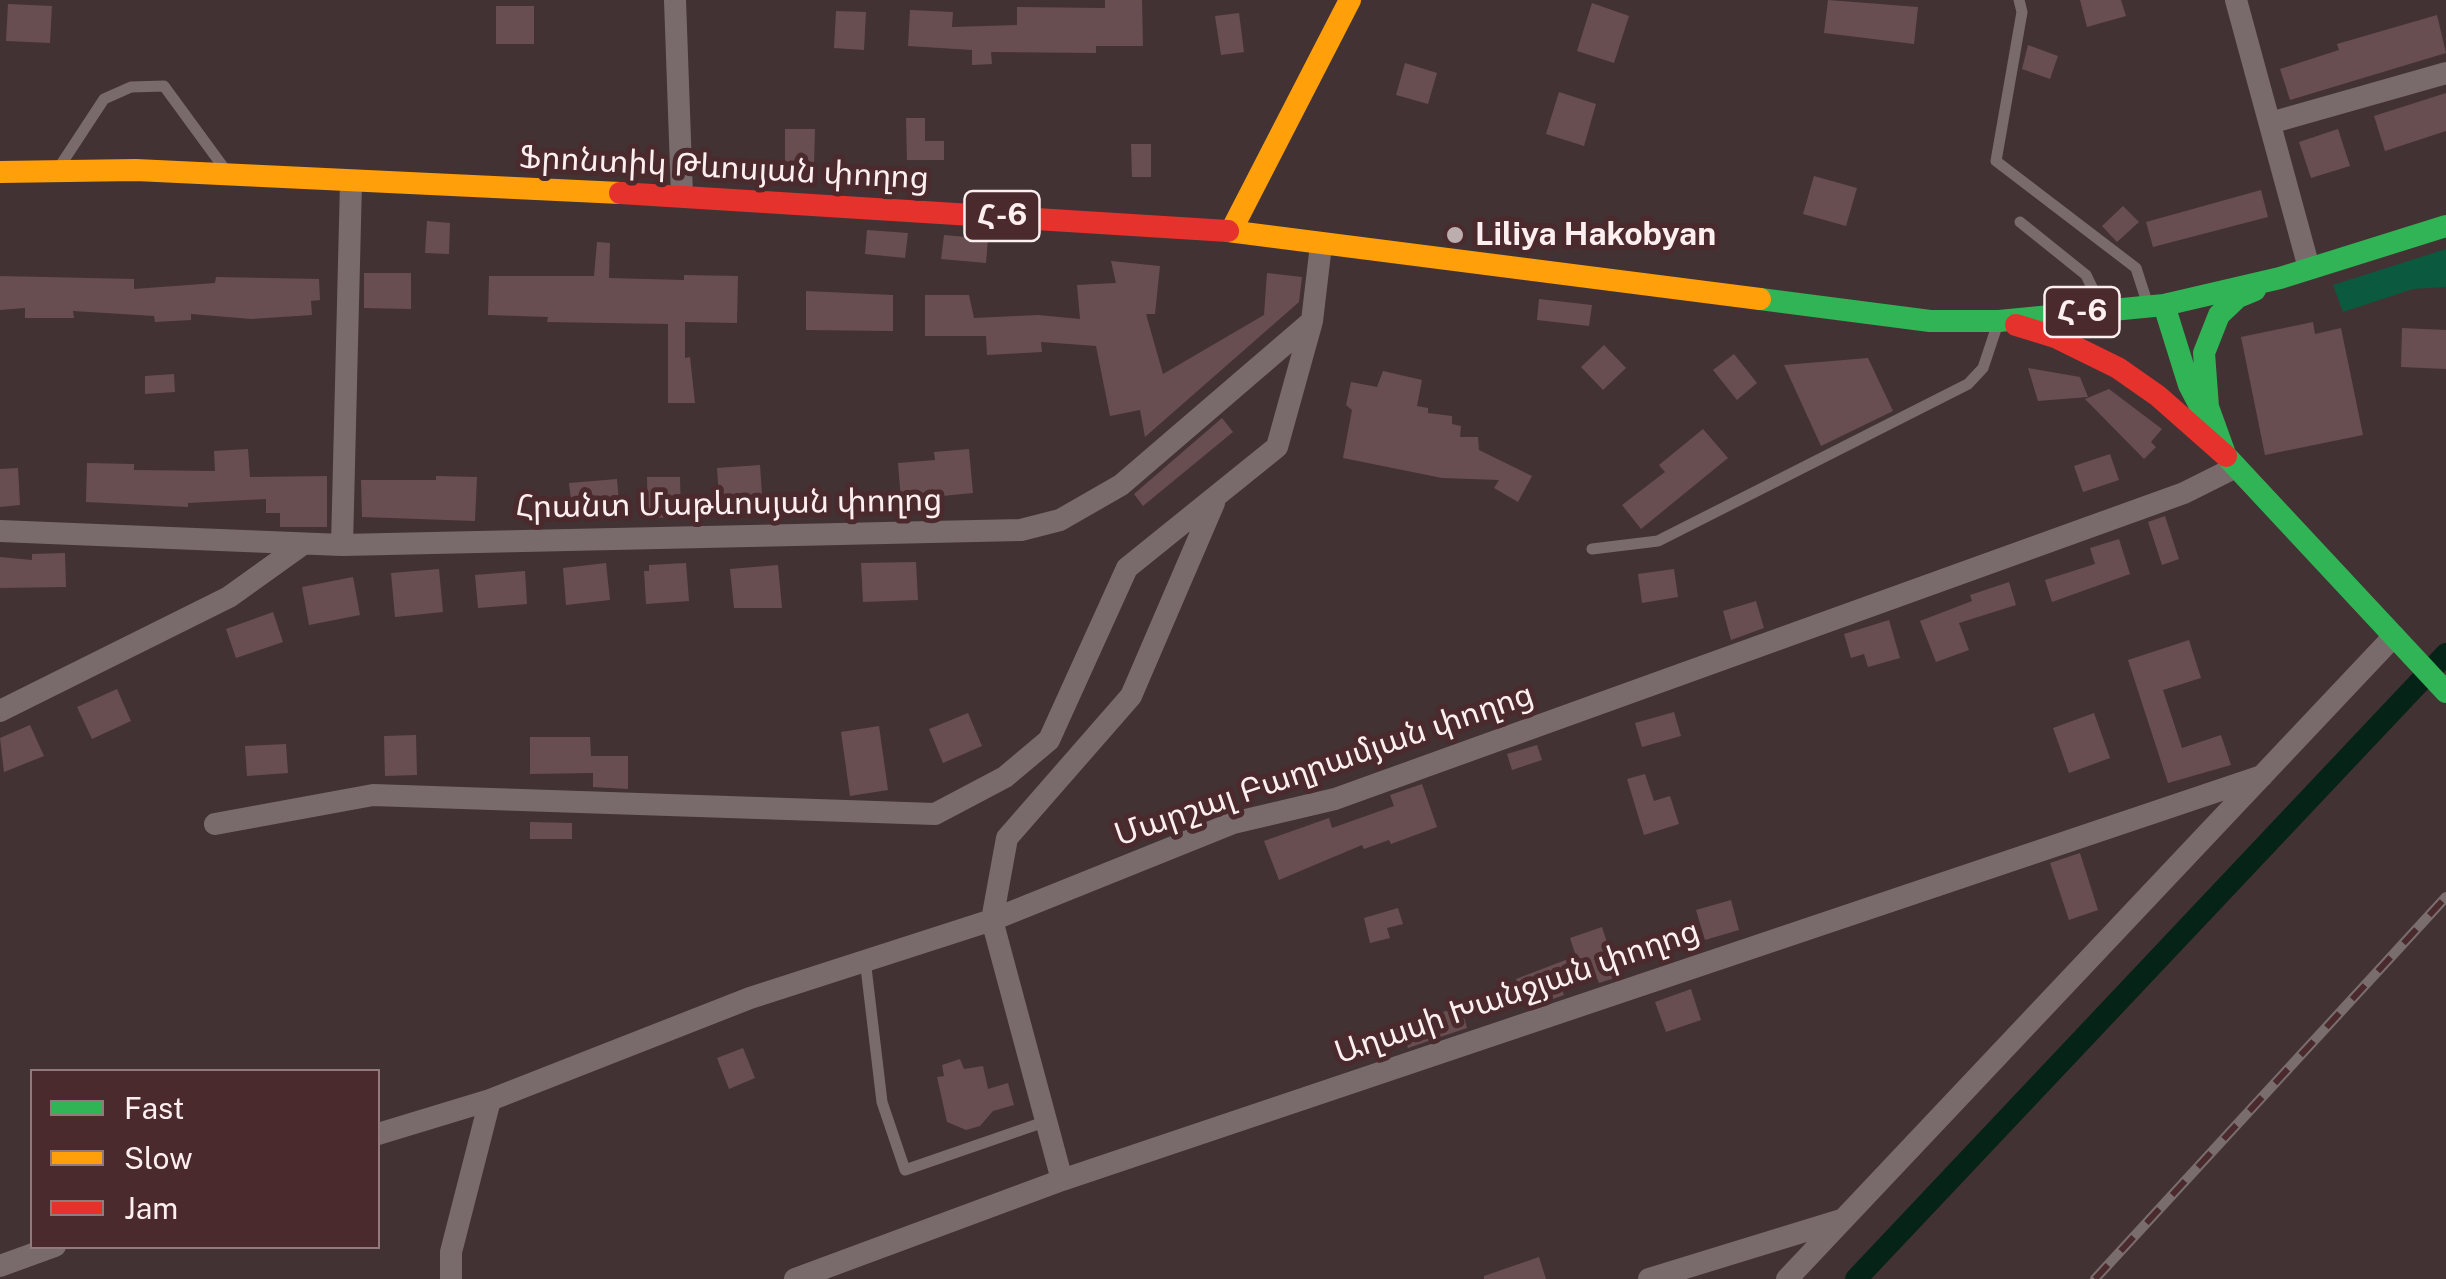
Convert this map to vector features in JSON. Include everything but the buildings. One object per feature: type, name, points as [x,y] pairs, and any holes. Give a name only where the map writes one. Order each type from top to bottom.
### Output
[{"type":"main road","points":[[1231,231],[1350,0]]},
{"type":"main road","name":"Ֆրոնտիկ Թևոսյան փողոց","points":[[0,172],[230,175],[682,196],[1231,231],[1930,321],[1999,320],[2156,305],[2280,278],[2446,226]]},
{"type":"main road","points":[[2231,462],[2208,407],[2204,353],[2219,315],[2238,297],[2280,278]]},
{"type":"main road","points":[[2156,305],[2189,385],[2231,462]]},
{"type":"main road","points":[[1999,320],[2055,337],[2118,368],[2158,396],[2231,462],[2446,692]]},
{"type":"street","points":[[675,0],[682,196]]},
{"type":"street","points":[[2236,0],[2309,268]]},
{"type":"street","points":[[2270,124],[2446,73]]},
{"type":"street","points":[[342,545],[352,182]]},
{"type":"street","points":[[215,824],[373,795],[936,814],[1005,777],[1048,740],[1127,568],[1277,448],[1312,321],[1321,245]]},
{"type":"street","name":"Հրանտ Մաթևոսյան փողոց","points":[[0,531],[342,545],[1021,530],[1060,520],[1121,484],[1312,321]]},
{"type":"street","name":"Մարշալ Բաղրամյան փողոց","points":[[380,1133],[490,1100],[750,998],[992,920],[1234,823],[1335,800],[2184,493],[2231,462]]},
{"type":"street","points":[[1062,1180],[992,920],[1007,838],[1131,696],[1216,496]]},
{"type":"street","points":[[0,711],[229,596],[303,544]]},
{"type":"street","points":[[1787,1279],[2262,776],[2400,642]]},
{"type":"street","name":"Աղասի Խանջյան փողոց","points":[[795,1279],[1062,1180],[2262,776]]},
{"type":"street","points":[[451,1279],[451,1252],[490,1100]]},
{"type":"street","points":[[1649,1279],[1843,1220]]},
{"type":"street","points":[[0,1266],[47,1249]]},
{"type":"lane","points":[[2019,0],[2022,12],[1996,161],[2136,268],[2156,305]]},
{"type":"lane","points":[[54,172],[75,150],[104,99],[131,87],[164,86],[230,175]]},
{"type":"lane","points":[[2020,222],[2086,275],[2102,310]]},
{"type":"lane","points":[[1592,550],[1658,541],[1968,384],[1983,368],[1999,320]]},
{"type":"lane","points":[[864,959],[882,1102],[905,1170],[1048,1120]]},
{"type":"green space","points":[[2446,249],[2446,287],[2413,289],[2343,312],[2333,285]]},
{"type":"waterway","points":[[1856,1279],[2446,654]]},
{"type":"railway","points":[[2095,1279],[2446,897]]},
{"type":"traffic: fast","points":[[1760,299],[1930,321],[1999,321],[2164,305],[2280,278],[2446,226]]},
{"type":"traffic: fast","points":[[2225,454],[2208,407],[2204,353],[2219,315],[2238,297],[2255,290]]},
{"type":"traffic: fast","points":[[2164,305],[2189,385],[2226,456],[2446,692]]},
{"type":"traffic: slow","points":[[1231,231],[1350,0]]},
{"type":"traffic: slow","points":[[0,172],[136,170],[620,193]]},
{"type":"traffic: slow","points":[[1228,231],[1760,299]]},
{"type":"traffic: jam","points":[[620,193],[1228,231]]},
{"type":"traffic: jam","points":[[2016,325],[2055,337],[2118,368],[2158,396],[2226,456]]},
{"type":"place","name":"Liliya Hakobyan","points":[[1455,235]]}]
